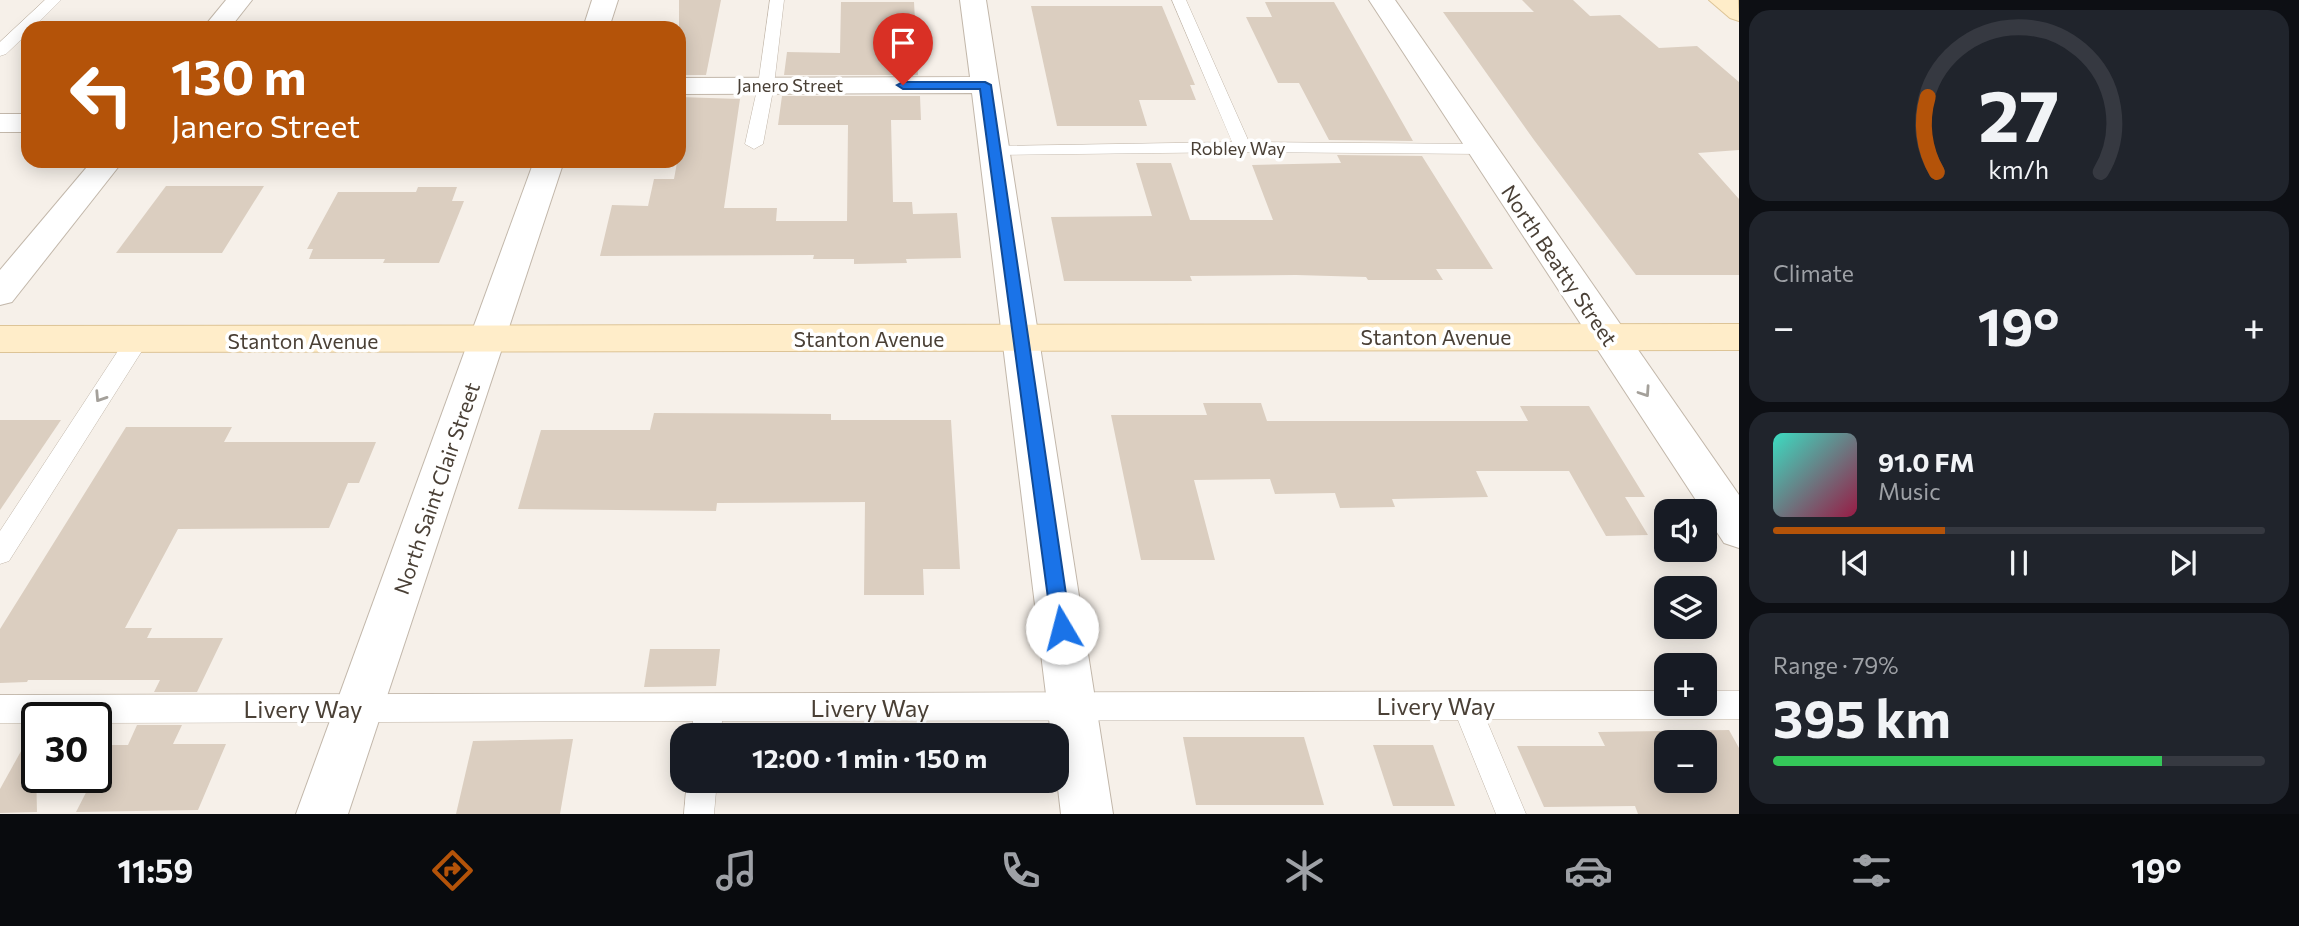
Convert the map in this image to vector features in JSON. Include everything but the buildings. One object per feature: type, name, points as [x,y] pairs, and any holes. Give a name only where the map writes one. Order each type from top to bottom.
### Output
[{"type":"street","points":[[222,21],[239,0]]},
{"type":"street","points":[[598,21],[605,0]]},
{"type":"street","points":[[974,0],[1087,814]]},
{"type":"street","name":"North Beatty Street","points":[[1382,0],[1739,530]]},
{"type":"street","points":[[1722,0],[1739,13]]},
{"type":"street","name":"Janero Street","points":[[686,86],[985,85]]},
{"type":"street","points":[[0,123],[21,123]]},
{"type":"street","points":[[0,293],[102,168]]},
{"type":"street","name":"North Saint Clair Street","points":[[322,814],[547,168]]},
{"type":"street","name":"Stanton Avenue","points":[[0,339],[1739,337]]},
{"type":"lane","points":[[32,21],[54,0]]},
{"type":"lane","points":[[754,144],[766,85],[777,0]]},
{"type":"lane","points":[[1179,0],[1243,147]]},
{"type":"lane","points":[[0,51],[21,31]]},
{"type":"lane","name":"Robley Way","points":[[994,151],[1243,147],[1483,149]]},
{"type":"lane","points":[[0,553],[137,340]]},
{"type":"lane","points":[[1466,705],[1511,814]]},
{"type":"lane","name":"Livery Way","points":[[2,713],[358,708],[708,721],[1072,706],[1739,705]]},
{"type":"lane","points":[[699,814],[701,793]]},
{"type":"route","points":[[903,85],[985,85],[1062,628]]}]
